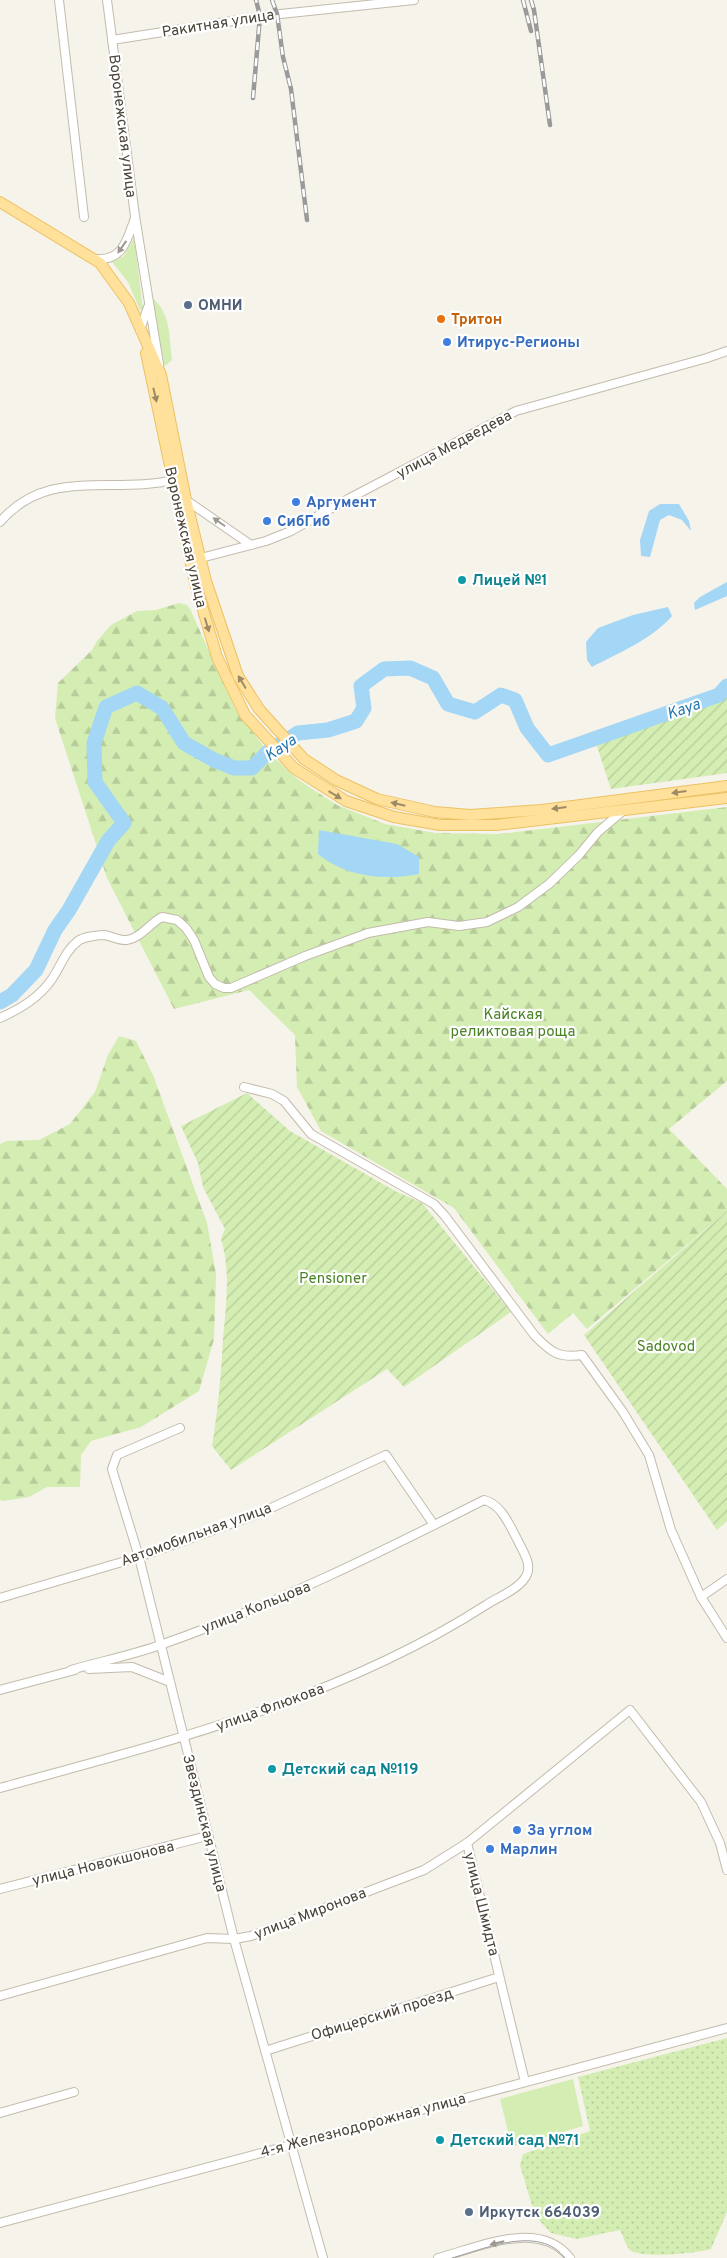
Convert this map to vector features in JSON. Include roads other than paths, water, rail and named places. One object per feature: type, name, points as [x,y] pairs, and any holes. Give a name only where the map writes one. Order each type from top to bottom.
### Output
[{"type":"main road","points":[[0,202],[100,263],[116,283],[129,304],[140,330]]},
{"type":"main road","name":"Воронежская улица","points":[[140,330],[161,375],[177,479],[186,500],[205,621],[217,656],[245,715],[294,768],[346,801],[394,817],[440,825],[496,825],[624,810]]},
{"type":"main road","name":"Воронежская улица","points":[[140,330],[195,559],[238,676],[259,709],[304,759],[336,780],[370,796],[435,812],[470,815],[608,802],[727,786]]},
{"type":"main road","points":[[624,810],[727,798]]},
{"type":"street","points":[[59,0],[84,217]]},
{"type":"street","name":"Воронежская улица","points":[[107,0],[135,216],[149,305],[140,330]]},
{"type":"street","name":"Ракитная улица","points":[[112,40],[271,15],[414,0]]},
{"type":"street","points":[[94,259],[106,260],[115,256],[125,244],[135,216]]},
{"type":"street","points":[[149,305],[161,375]]},
{"type":"street","name":"улица Медведева","points":[[195,559],[251,545],[291,531],[348,498],[516,411],[708,358],[727,350]]},
{"type":"street","points":[[0,522],[24,500],[50,489],[177,479]]},
{"type":"street","points":[[186,500],[251,545]]},
{"type":"street","points":[[0,1018],[38,996],[52,979],[65,954],[80,939],[104,935],[125,941],[140,934],[152,922],[162,916],[177,920],[186,928],[194,940],[209,977],[215,984],[224,988],[242,984],[305,956],[368,933],[428,922],[459,926],[487,922],[518,907],[550,884],[579,855],[598,832],[624,810]]},
{"type":"street","points":[[244,1087],[272,1094],[284,1101],[311,1134],[434,1204],[547,1349],[560,1356],[582,1355],[623,1412],[649,1455],[671,1530],[701,1597],[727,1638]]},
{"type":"street","name":"Звездинская улица","points":[[180,1428],[117,1455],[112,1469],[139,1557],[234,1939],[323,2258]]},
{"type":"street","name":"Автомобильная улица","points":[[0,1598],[139,1557],[258,1514],[386,1455],[434,1525]]},
{"type":"street","name":"улица Кольцова","points":[[0,1690],[161,1645],[261,1607],[394,1546],[484,1500],[493,1502],[509,1523],[527,1560],[528,1572],[523,1582]]},
{"type":"street","points":[[701,1597],[727,1579]]},
{"type":"street","name":"улица Флюкова","points":[[0,1788],[184,1738],[295,1700],[390,1658],[473,1613],[523,1582]]},
{"type":"street","name":"улица Кольцова","points":[[72,1670],[132,1667],[170,1682]]},
{"type":"street","name":"улица Шмидта","points":[[525,2082],[467,1843],[630,1710],[701,1802],[720,1843],[727,1870]]},
{"type":"street","name":"улица Новокшонова","points":[[0,1889],[207,1836]]},
{"type":"street","name":"улица Миронова","points":[[0,1996],[207,1938],[234,1939],[251,1936],[424,1870],[467,1843]]},
{"type":"street","name":"Офицерский проезд","points":[[264,2051],[499,1977]]},
{"type":"street","name":"4-я Железнодорожная улица","points":[[0,2223],[727,2028]]},
{"type":"street","points":[[0,2113],[74,2092]]},
{"type":"street","points":[[438,2258],[518,2238],[545,2240],[555,2245],[570,2258]]},
{"type":"water","points":[[660,504],[679,504],[689,521],[691,531],[682,520],[669,515],[660,520],[650,557],[641,556],[640,540],[649,511]]},
{"type":"water","points":[[727,582],[727,596],[695,610],[694,603],[700,597]]},
{"type":"water","points":[[668,607],[672,616],[655,632],[635,645],[592,667],[587,660],[586,642],[598,628],[633,615]]},
{"type":"water","points":[[319,830],[397,844],[419,857],[419,874],[379,877],[341,868],[318,854]]},
{"type":"waterway","name":"Kaya","points":[[0,1002],[12,995],[36,970],[55,930],[69,910],[108,841],[124,823],[95,782],[94,743],[106,707],[137,693],[162,708],[184,743],[214,760],[234,768],[252,768],[268,752],[298,733],[328,730],[356,721],[364,708],[361,686],[384,669],[410,668],[433,678],[448,704],[475,712],[501,695],[515,700],[527,728],[548,755],[719,695],[727,686]]},
{"type":"tram line","points":[[452,2258],[495,2245],[527,2241],[541,2242],[554,2248],[565,2258]]},
{"type":"railway","points":[[253,98],[260,16],[256,0]]},
{"type":"railway","points":[[272,0],[277,14],[283,57],[291,89],[307,220]]},
{"type":"railway","points":[[523,0],[531,31]]},
{"type":"railway","points":[[531,0],[550,125]]},
{"type":"place","name":"ОМНИ","points":[[188,305]]},
{"type":"place","name":"Тритон","points":[[441,319]]},
{"type":"place","name":"Итирус-Регионы","points":[[447,342]]},
{"type":"place","name":"Аргумент","points":[[296,502]]},
{"type":"place","name":"СибГиб","points":[[267,521]]},
{"type":"place","name":"Лицей №1","points":[[462,580]]},
{"type":"place","name":"Детский сад №119","points":[[272,1769]]},
{"type":"place","name":"За углом","points":[[517,1830]]},
{"type":"place","name":"Марлин","points":[[490,1849]]},
{"type":"place","name":"Детский сад №71","points":[[440,2140]]},
{"type":"place","name":"Иркутск 664039","points":[[469,2212]]},
{"type":"park label","name":"Кайская реликтовая роща","points":[[513,1022]]},
{"type":"park label","name":"Pensioner","points":[[333,1278]]},
{"type":"park label","name":"Sadovod","points":[[666,1346]]}]
